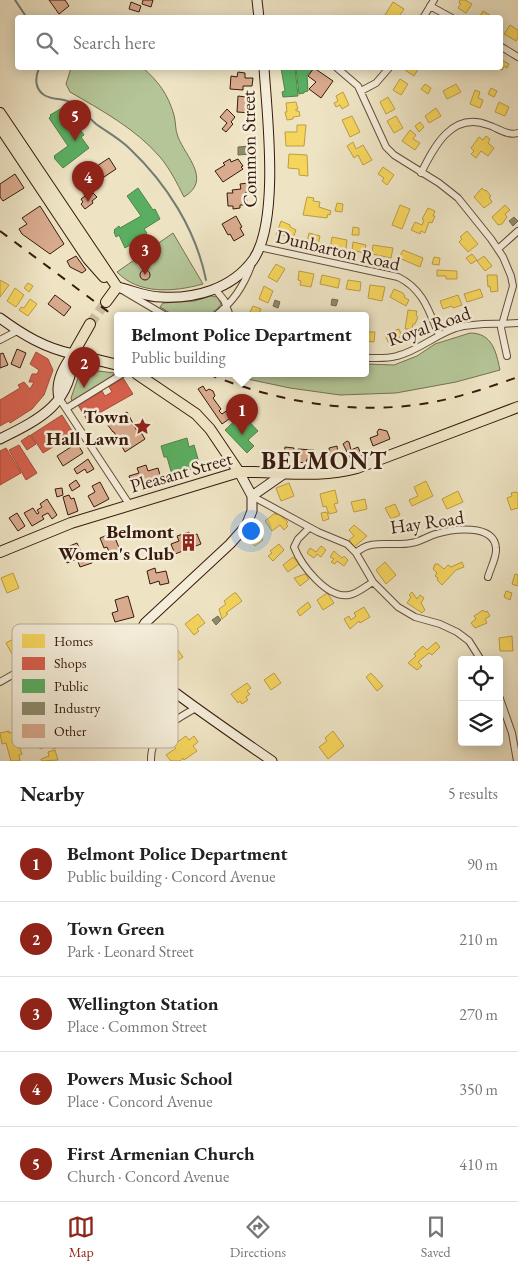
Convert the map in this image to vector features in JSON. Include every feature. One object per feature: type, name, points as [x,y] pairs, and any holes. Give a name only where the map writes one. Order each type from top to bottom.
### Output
[{"type":"main road","points":[[257,0],[259,15]]},
{"type":"main road","name":"Common Street","points":[[116,287],[139,294],[161,297],[189,296],[215,289],[234,279],[254,259],[259,247],[268,209],[270,187],[264,70]]},
{"type":"main road","points":[[0,113],[116,287]]},
{"type":"main road","points":[[0,127],[88,259],[116,287]]},
{"type":"main road","points":[[106,302],[116,287]]},
{"type":"main road","points":[[0,318],[36,342],[114,364]]},
{"type":"main road","points":[[0,439],[47,412],[59,398],[57,388],[64,366],[90,324]]},
{"type":"main road","points":[[141,377],[181,402],[196,414],[210,429],[239,472],[252,496],[251,515],[243,530],[145,624]]},
{"type":"main road","name":"Pleasant Street","points":[[0,552],[71,523],[239,472],[329,474],[357,468],[518,408]]},
{"type":"main road","points":[[252,496],[286,472]]},
{"type":"main road","points":[[178,694],[272,761]]},
{"type":"street","points":[[425,15],[432,3],[448,15]]},
{"type":"street","points":[[503,48],[518,56]]},
{"type":"street","points":[[340,70],[353,80],[361,91],[386,147],[394,155],[439,183],[458,198],[498,250],[509,269],[512,283],[512,294],[502,324],[502,336],[508,356]]},
{"type":"street","points":[[361,91],[376,83],[387,70]]},
{"type":"street","points":[[421,173],[439,140],[459,125],[481,123],[507,133],[518,133]]},
{"type":"street","points":[[498,250],[518,231]]},
{"type":"street","name":"Dunbarton Road","points":[[259,247],[392,275],[404,280],[416,289],[424,300],[439,335]]},
{"type":"street","name":"Common Street","points":[[220,312],[241,288],[254,259]]},
{"type":"street","points":[[116,287],[159,312]]},
{"type":"street","points":[[215,289],[222,297],[228,312]]},
{"type":"street","name":"Royal Road","points":[[369,358],[397,356],[439,335],[476,324],[518,323]]},
{"type":"street","points":[[0,340],[17,331]]},
{"type":"street","points":[[67,408],[117,377]]},
{"type":"street","points":[[59,398],[129,504]]},
{"type":"street","points":[[252,496],[309,528],[343,542],[356,553],[373,582],[398,607],[415,617],[440,624],[463,635],[479,656]]},
{"type":"street","points":[[309,528],[298,539],[294,547],[317,581],[328,588],[346,595],[355,593],[373,582]]},
{"type":"street","name":"Hay Road","points":[[356,553],[364,547],[377,543],[409,544],[441,533],[462,529],[472,530],[488,534],[495,544],[496,554],[488,578]]},
{"type":"street","points":[[0,682],[12,675]]},
{"type":"street","points":[[501,701],[512,733],[517,761]]},
{"type":"street","points":[[178,717],[196,708]]},
{"type":"street","points":[[151,761],[152,748]]},
{"type":"green space","points":[[70,70],[145,70],[162,88],[169,101],[174,115],[176,132],[197,176],[192,190],[184,197],[167,166],[151,147],[118,121],[70,92],[66,84]]},
{"type":"green space","points":[[173,233],[203,284],[180,289],[157,290],[136,285],[117,272]]},
{"type":"green space","points":[[211,296],[217,297],[221,304],[214,312],[168,312],[160,307],[163,303],[194,301]]},
{"type":"green space","points":[[470,333],[483,336],[492,344],[495,350],[500,370],[456,382],[396,393],[340,395],[290,388],[238,377],[369,377],[369,364],[394,365],[417,356],[435,344]]},
{"type":"green space","points":[[83,369],[114,373],[111,378],[72,401],[71,398],[80,372]]},
{"type":"building: Homes","points":[[460,0],[465,0],[472,4],[466,13],[458,8],[461,4],[459,3]]},
{"type":"building: Homes","points":[[393,2],[404,9],[400,15],[385,15]]},
{"type":"building: Homes","points":[[483,11],[490,15],[481,15]]},
{"type":"building: Homes","points":[[510,25],[518,30],[516,41],[504,34]]},
{"type":"building: Homes","points":[[503,61],[509,64],[507,68],[504,66],[503,68]]},
{"type":"building: Homes","points":[[405,70],[418,70],[414,76]]},
{"type":"building: Homes","points":[[400,79],[408,84],[401,95],[393,90]]},
{"type":"building: Homes","points":[[425,84],[431,88],[428,94],[421,89]]},
{"type":"building: Homes","points":[[456,84],[461,92],[447,99],[443,91]]},
{"type":"building: Homes","points":[[491,88],[497,91],[494,97],[488,94]]},
{"type":"building: Homes","points":[[475,90],[480,92],[478,98],[483,100],[480,108],[470,104]]},
{"type":"building: Homes","points":[[343,92],[349,105],[342,109],[340,105],[336,107],[334,103],[338,101],[336,96]]},
{"type":"building: Homes","points":[[388,97],[395,109],[386,114],[380,102]]},
{"type":"building: Homes","points":[[296,102],[298,109],[296,111],[299,111],[300,116],[287,120],[285,112],[287,112],[286,103]]},
{"type":"building: Homes","points":[[499,102],[509,107],[505,116],[495,112]]},
{"type":"building: Homes","points":[[436,108],[441,116],[429,123],[425,116]]},
{"type":"building: Homes","points":[[352,116],[360,132],[350,137],[342,120]]},
{"type":"building: Homes","points":[[396,116],[403,128],[394,133],[387,121]]},
{"type":"building: Homes","points":[[420,122],[424,127],[419,132],[415,126]]},
{"type":"building: Homes","points":[[297,125],[306,125],[304,146],[286,146],[285,132],[297,132]]},
{"type":"building: Homes","points":[[410,130],[416,135],[413,139],[420,143],[415,150],[402,141]]},
{"type":"building: Homes","points":[[486,136],[490,139],[488,143],[494,148],[488,156],[481,151],[476,158],[471,154],[474,151],[471,148],[479,137],[483,140]]},
{"type":"building: Homes","points":[[353,142],[356,149],[363,145],[372,160],[363,165],[358,155],[354,158],[347,146]]},
{"type":"building: Homes","points":[[289,154],[307,155],[308,176],[299,175],[299,169],[288,168]]},
{"type":"building: Homes","points":[[383,167],[394,175],[387,185],[382,181],[384,178],[378,174]]},
{"type":"building: Homes","points":[[482,188],[491,196],[489,197],[492,202],[484,208],[474,197]]},
{"type":"building: Homes","points":[[307,197],[314,198],[313,201],[320,202],[319,207],[331,211],[330,215],[328,214],[327,218],[303,215]]},
{"type":"building: Homes","points":[[337,203],[343,204],[342,212],[335,211]]},
{"type":"building: Homes","points":[[400,205],[410,209],[402,229],[392,225]]},
{"type":"building: Homes","points":[[505,205],[510,210],[505,214],[507,217],[502,224],[498,225],[492,217]]},
{"type":"building: Homes","points":[[428,208],[435,211],[433,216],[435,216],[432,223],[429,222],[425,233],[421,231],[420,234],[411,230],[415,222],[422,225],[424,220],[422,219]]},
{"type":"building: Homes","points":[[281,221],[296,230],[293,238],[276,235]]},
{"type":"building: Homes","points":[[353,227],[359,228],[359,235],[352,235]]},
{"type":"building: Homes","points":[[467,231],[478,244],[468,252],[459,242],[462,239],[460,237]]},
{"type":"building: Homes","points":[[309,233],[320,236],[318,245],[307,242]]},
{"type":"building: Homes","points":[[332,237],[347,240],[346,249],[330,249]]},
{"type":"building: Homes","points":[[353,242],[366,245],[364,253],[352,250]]},
{"type":"building: Homes","points":[[373,245],[393,248],[391,258],[372,254]]},
{"type":"building: Homes","points":[[403,250],[423,258],[420,267],[399,258]]},
{"type":"building: Homes","points":[[472,254],[477,260],[471,264],[466,258]]},
{"type":"building: Homes","points":[[484,256],[492,266],[485,271],[477,261]]},
{"type":"building: Homes","points":[[434,257],[440,258],[439,265],[432,264]]},
{"type":"building: Homes","points":[[276,264],[285,269],[277,282],[268,277]]},
{"type":"building: Homes","points":[[437,270],[457,271],[457,279],[446,279],[446,276],[437,276]]},
{"type":"building: Homes","points":[[299,271],[314,274],[311,287],[300,285],[301,281],[298,280]]},
{"type":"building: Homes","points":[[322,275],[340,279],[338,288],[320,284]]},
{"type":"building: Homes","points":[[487,275],[497,275],[498,291],[491,292],[490,286],[488,287]]},
{"type":"building: Homes","points":[[0,280],[9,285],[0,297]]},
{"type":"building: Homes","points":[[348,280],[361,282],[360,291],[346,289]]},
{"type":"building: Homes","points":[[28,283],[33,286],[29,292],[24,288]]},
{"type":"building: Homes","points":[[370,285],[385,287],[382,301],[368,298]]},
{"type":"building: Homes","points":[[264,286],[273,291],[268,303],[259,299]]},
{"type":"building: Homes","points":[[15,288],[24,295],[16,307],[7,301]]},
{"type":"building: Homes","points":[[394,289],[403,293],[404,297],[409,300],[406,306],[390,297]]},
{"type":"building: Homes","points":[[480,289],[483,297],[467,302],[464,294]]},
{"type":"building: Homes","points":[[458,295],[462,305],[443,309],[440,301]]},
{"type":"building: Homes","points":[[30,299],[37,304],[28,316],[19,310],[21,307],[24,308]]},
{"type":"building: Homes","points":[[253,306],[261,309],[260,312],[250,312]]},
{"type":"building: Homes","points":[[408,310],[417,311],[416,315],[418,317],[412,329],[405,329]]},
{"type":"building: Homes","points":[[399,329],[402,336],[388,342],[385,334]]},
{"type":"building: Homes","points":[[369,332],[375,332],[374,342],[369,341]]},
{"type":"building: Homes","points":[[426,481],[433,496],[412,506],[409,500],[418,496],[414,487]]},
{"type":"building: Homes","points":[[289,483],[294,496],[281,501],[276,488]]},
{"type":"building: Homes","points":[[335,490],[338,503],[334,504],[337,512],[329,514],[326,506],[323,507],[320,494]]},
{"type":"building: Homes","points":[[458,491],[463,502],[447,509],[442,499]]},
{"type":"building: Homes","points":[[511,493],[518,493],[518,508],[511,510],[507,498],[512,496]]},
{"type":"building: Homes","points":[[365,499],[367,509],[354,512],[351,502]]},
{"type":"building: Homes","points":[[395,504],[400,515],[391,519],[385,508]]},
{"type":"building: Homes","points":[[327,512],[329,519],[323,521],[321,513]]},
{"type":"building: Homes","points":[[275,513],[276,515],[278,513],[288,522],[286,524],[288,526],[284,530],[280,525],[272,531],[265,521]]},
{"type":"building: Homes","points":[[354,525],[367,536],[354,547],[349,540],[354,536],[349,530]]},
{"type":"building: Homes","points":[[259,534],[263,540],[255,546],[251,541]]},
{"type":"building: Homes","points":[[279,544],[284,550],[273,561],[268,556],[272,553],[270,551]]},
{"type":"building: Homes","points":[[321,546],[326,550],[321,557],[317,554],[314,558],[307,553],[310,548],[316,552]]},
{"type":"building: Homes","points":[[334,551],[342,558],[344,556],[348,560],[344,566],[337,561],[335,564],[331,562],[334,559],[330,557]]},
{"type":"building: Homes","points":[[293,557],[299,564],[288,572],[283,565]]},
{"type":"building: Homes","points":[[385,562],[396,575],[386,584],[376,570]]},
{"type":"building: Homes","points":[[462,562],[464,567],[456,570],[442,585],[437,580],[438,578],[435,576],[437,573],[433,569],[435,564],[444,569],[448,565],[451,567]]},
{"type":"building: Homes","points":[[13,573],[19,588],[7,593],[1,578]]},
{"type":"building: Homes","points":[[305,574],[309,579],[300,586],[294,578]]},
{"type":"building: Homes","points":[[515,574],[518,575],[518,586],[512,584]]},
{"type":"building: Homes","points":[[506,591],[512,593],[510,600],[504,597]]},
{"type":"building: Homes","points":[[412,592],[417,599],[420,595],[424,598],[421,603],[425,610],[422,613],[407,603]]},
{"type":"building: Homes","points":[[234,593],[242,601],[226,613],[228,614],[222,619],[219,609],[226,604],[224,601]]},
{"type":"building: Homes","points":[[327,593],[334,603],[323,610],[317,600]]},
{"type":"building: Homes","points":[[308,602],[311,607],[300,616],[297,611]]},
{"type":"building: Homes","points":[[364,607],[370,617],[360,623],[359,621],[350,629],[344,619],[349,616],[351,620],[356,616],[354,613]]},
{"type":"building: Homes","points":[[483,610],[487,611],[490,616],[485,619],[487,623],[475,628],[471,623],[476,619],[474,616]]},
{"type":"building: Homes","points":[[198,614],[205,623],[197,629],[199,631],[194,635],[185,624]]},
{"type":"building: Homes","points":[[512,636],[513,651],[500,651],[499,638]]},
{"type":"building: Homes","points":[[12,640],[12,654],[6,643]]},
{"type":"building: Homes","points":[[436,642],[440,647],[432,655],[429,653],[418,662],[422,666],[417,670],[408,663],[423,646],[427,650]]},
{"type":"building: Homes","points":[[178,650],[183,657],[178,660]]},
{"type":"building: Homes","points":[[274,673],[281,683],[271,690],[264,680]]},
{"type":"building: Homes","points":[[371,673],[383,686],[377,691],[366,677]]},
{"type":"building: Homes","points":[[247,683],[251,688],[247,691],[250,694],[246,697],[248,700],[242,704],[240,701],[238,703],[231,694]]},
{"type":"building: Homes","points":[[9,731],[9,733],[12,732],[12,748],[20,748],[22,754],[19,755],[20,761],[11,761],[6,743],[2,744],[0,733]]},
{"type":"building: Homes","points":[[333,731],[344,746],[328,759],[319,747],[327,741],[325,738]]},
{"type":"building: Homes","points":[[186,736],[189,740],[194,736],[198,742],[193,746],[197,751],[184,760],[183,758],[180,761],[171,761],[166,755],[178,748],[178,742]]},
{"type":"building: Homes","points":[[55,750],[58,760],[42,761],[41,759],[49,756],[48,752]]},
{"type":"building: Shops","points":[[36,352],[48,359],[53,370],[44,395],[32,409],[10,423],[9,421],[0,426],[0,400],[20,388],[18,385],[24,382],[30,389],[34,382],[29,382],[32,374],[37,374],[39,370],[30,364]]},
{"type":"building: Shops","points":[[123,378],[133,394],[87,420],[78,405],[102,391],[105,396],[112,392],[109,387]]},
{"type":"building: Shops","points":[[62,415],[74,434],[43,453],[31,435]]},
{"type":"building: Shops","points":[[30,435],[36,444],[27,450],[21,441]]},
{"type":"building: Shops","points":[[19,445],[37,473],[26,480],[9,450]]},
{"type":"building: Shops","points":[[6,448],[21,473],[0,485],[0,451]]},
{"type":"building: Public","points":[[281,70],[295,70],[298,96],[283,97],[282,92],[285,91]]},
{"type":"building: Public","points":[[296,70],[313,70],[307,75],[308,91],[299,94]]},
{"type":"building: Public","points":[[64,107],[84,135],[81,137],[89,148],[63,168],[54,156],[68,146],[49,118],[50,115]]},
{"type":"building: Public","points":[[138,188],[153,210],[155,209],[160,219],[144,229],[147,233],[133,242],[136,245],[132,248],[130,245],[125,248],[119,235],[116,237],[114,230],[141,216],[127,196]]},
{"type":"building: Public","points":[[242,414],[258,431],[248,440],[254,446],[247,453],[225,430]]},
{"type":"building: Public","points":[[187,438],[189,447],[194,445],[200,466],[172,475],[167,457],[164,457],[161,446]]},
{"type":"building: Industry","points":[[250,146],[251,154],[238,155],[238,147]]},
{"type":"building: Industry","points":[[514,217],[518,221],[513,226],[509,221]]},
{"type":"building: Industry","points":[[332,299],[338,300],[336,306],[331,305]]},
{"type":"building: Industry","points":[[275,300],[280,302],[278,308],[273,306]]},
{"type":"building: Industry","points":[[218,616],[221,620],[216,625],[212,620]]},
{"type":"building: Other","points":[[49,0],[65,0],[69,6],[59,14]]},
{"type":"building: Other","points":[[143,0],[153,0],[151,7],[142,4]]},
{"type":"building: Other","points":[[131,2],[141,6],[139,12],[129,9]]},
{"type":"building: Other","points":[[312,70],[317,70],[333,81],[321,98],[309,89],[316,82],[308,76]]},
{"type":"building: Other","points":[[238,72],[245,73],[245,78],[253,78],[252,86],[243,86],[243,90],[230,89],[231,76],[237,77]]},
{"type":"building: Other","points":[[238,96],[254,98],[252,113],[237,112]]},
{"type":"building: Other","points":[[227,109],[235,117],[231,122],[233,124],[226,132],[222,129],[227,123],[220,117]]},
{"type":"building: Other","points":[[109,158],[116,169],[101,179],[94,168]]},
{"type":"building: Other","points":[[230,159],[231,162],[238,159],[243,169],[223,182],[215,171],[225,165],[223,163]]},
{"type":"building: Other","points":[[15,174],[24,188],[3,201],[0,197],[0,184]]},
{"type":"building: Other","points":[[249,183],[249,192],[246,192],[247,205],[240,205],[240,208],[233,209],[233,206],[228,206],[227,193],[233,193],[232,190],[241,189],[240,184]]},
{"type":"building: Other","points":[[93,193],[97,197],[85,209],[81,204],[83,202],[81,199]]},
{"type":"building: Other","points":[[40,206],[64,244],[50,254],[22,234],[19,229],[27,224],[22,218]]},
{"type":"building: Other","points":[[236,216],[244,235],[234,241],[222,224]]},
{"type":"building: Other","points":[[76,256],[86,270],[82,273],[70,267],[67,261]]},
{"type":"building: Other","points":[[145,270],[150,275],[145,280],[140,275]]},
{"type":"building: Other","points":[[55,295],[71,307],[64,316],[48,304]]},
{"type":"building: Other","points":[[17,349],[26,353],[20,368],[11,364]]},
{"type":"building: Other","points":[[3,353],[8,365],[0,368],[0,354]]},
{"type":"building: Other","points":[[203,386],[206,391],[209,389],[213,391],[215,396],[213,398],[221,409],[219,411],[222,414],[235,405],[240,411],[222,424],[198,389]]},
{"type":"building: Other","points":[[127,412],[137,431],[139,429],[145,439],[125,452],[114,432],[107,424]]},
{"type":"building: Other","points":[[379,429],[387,431],[390,439],[373,446],[370,438],[378,435]]},
{"type":"building: Other","points":[[347,441],[351,450],[358,447],[362,456],[351,460],[343,444]]},
{"type":"building: Other","points":[[77,443],[83,453],[63,466],[57,456]]},
{"type":"building: Other","points":[[337,446],[338,454],[330,456],[329,448]]},
{"type":"building: Other","points":[[285,447],[294,448],[293,456],[284,455]]},
{"type":"building: Other","points":[[298,449],[314,450],[313,460],[307,459],[306,463],[297,462]]},
{"type":"building: Other","points":[[88,459],[94,469],[87,473],[85,469],[77,474],[74,469]]},
{"type":"building: Other","points":[[146,465],[148,471],[158,468],[161,478],[153,480],[155,485],[143,489],[141,483],[132,486],[129,476],[139,473],[137,468]]},
{"type":"building: Other","points":[[76,480],[80,486],[72,491],[69,485]]},
{"type":"building: Other","points":[[100,482],[109,499],[94,507],[88,496],[95,492],[92,486]]},
{"type":"building: Other","points":[[62,488],[63,495],[57,497],[55,489]]},
{"type":"building: Other","points":[[69,495],[71,499],[74,498],[78,511],[68,515],[63,497]]},
{"type":"building: Other","points":[[47,499],[57,515],[52,519],[48,513],[42,516],[44,519],[32,526],[24,513],[33,508],[37,514],[39,513],[37,510],[42,507],[40,504]]},
{"type":"building: Other","points":[[17,513],[25,526],[18,531],[9,518]]},
{"type":"building: Other","name":"Belmont Women's Club","points":[[189,532],[191,536],[197,534],[201,544],[175,554],[171,544],[179,541],[177,536]]},
{"type":"building: Other","points":[[113,533],[120,550],[110,554],[107,547],[104,548],[100,538]]},
{"type":"building: Other","points":[[77,543],[82,554],[88,552],[92,563],[80,567],[77,559],[67,563],[62,549]]},
{"type":"building: Other","points":[[155,568],[156,573],[166,571],[169,583],[160,585],[159,581],[150,584],[147,571]]},
{"type":"building: Other","points":[[128,596],[134,617],[115,622],[112,613],[118,611],[115,600]]},
{"type":"waterway","points":[[15,0],[25,15]]},
{"type":"waterway","points":[[38,70],[36,83],[38,89],[44,95],[67,101],[77,106],[96,124],[126,145],[156,177],[168,193],[187,226],[195,243],[206,280]]},
{"type":"tunnel","points":[[90,324],[106,302]]},
{"type":"railway","points":[[0,231],[114,316]]},
{"type":"railway","points":[[216,377],[260,392],[286,398],[313,403],[368,408],[434,402],[471,393],[518,377]]},
{"type":"place","name":"First Armenian Church","points":[[75,141]]},
{"type":"place","name":"Powers Music School","points":[[88,202]]},
{"type":"place","name":"Wellington Station","points":[[145,275]]},
{"type":"place","name":"Town Green","points":[[84,388]]},
{"type":"place","name":"Town Hall Lawn","points":[[143,427]]},
{"type":"place","name":"Belmont Police Department","points":[[242,435]]},
{"type":"place","name":"Belmont Women's Club","points":[[188,542]]},
{"type":"district","name":"BELMONT","points":[[324,460]]}]
